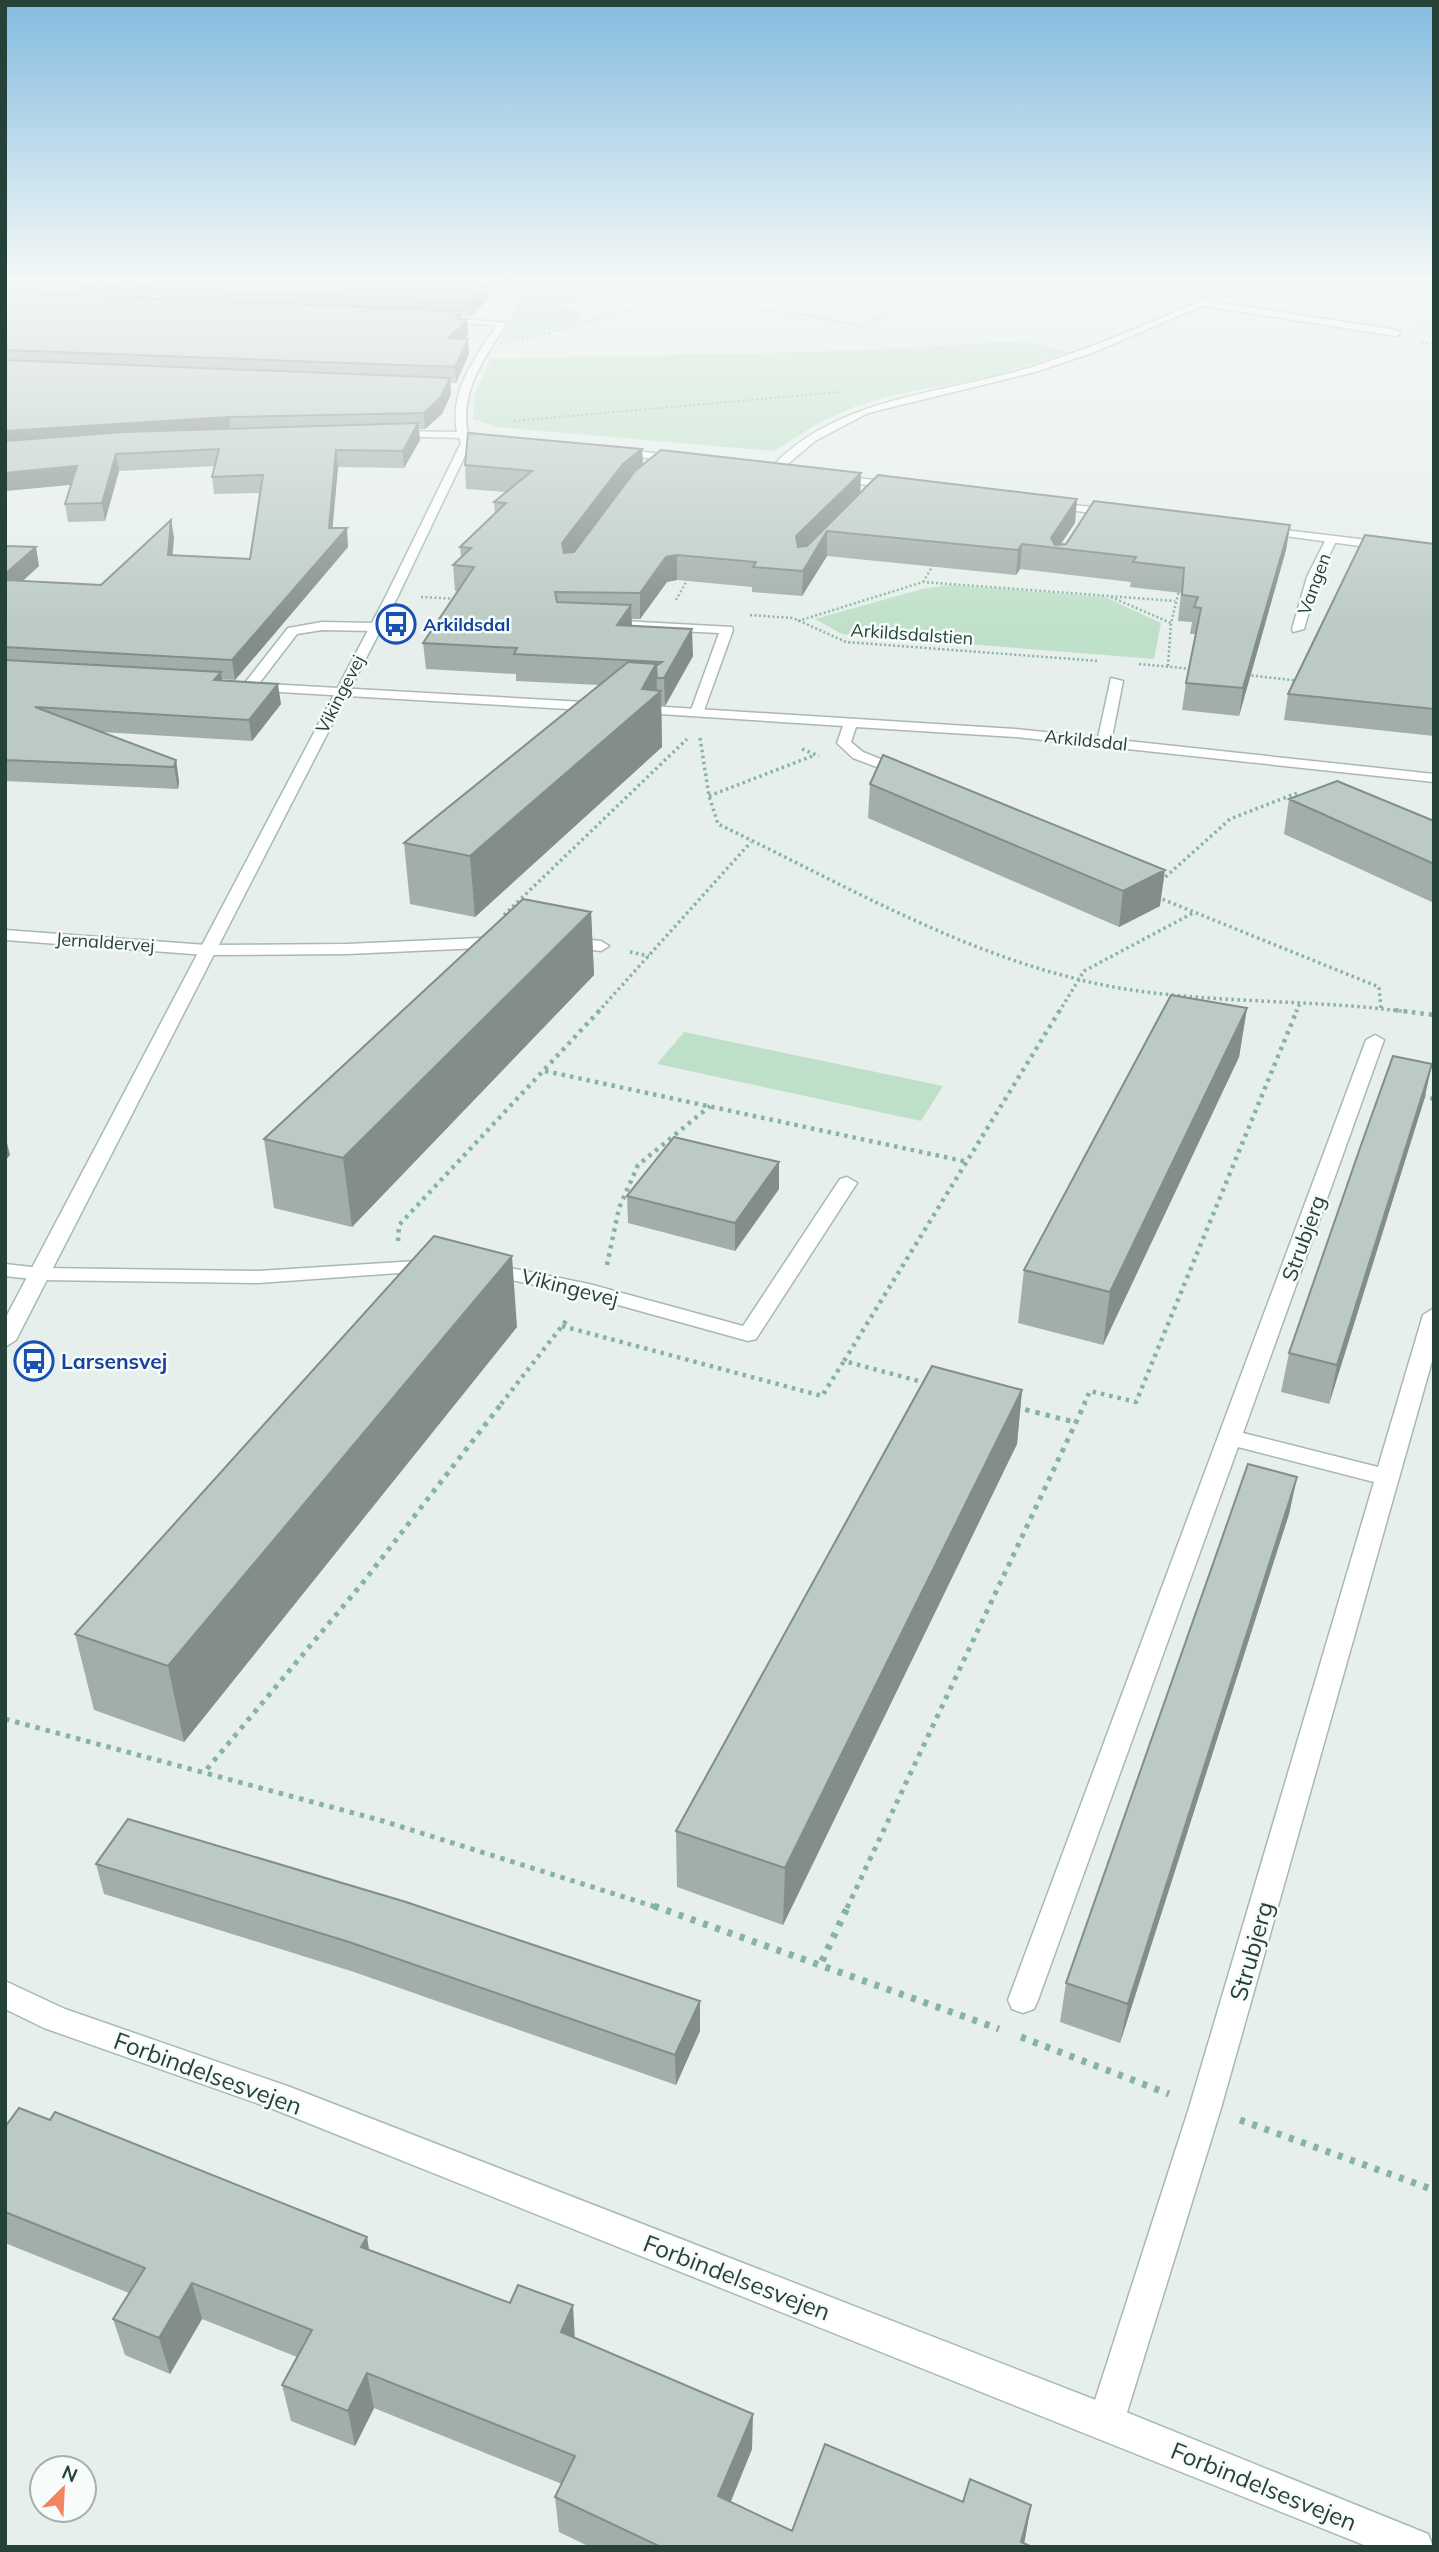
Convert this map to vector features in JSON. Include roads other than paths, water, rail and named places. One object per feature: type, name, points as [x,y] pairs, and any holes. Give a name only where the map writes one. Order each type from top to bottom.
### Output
[{"type":"street","name":"Vikingevej","points":[[5,1340],[205,950],[392,596],[466,443],[461,430],[462,397]]},
{"type":"street","points":[[773,471],[811,439],[864,411],[921,397]]},
{"type":"street","points":[[383,434],[461,430],[510,439]]},
{"type":"street","points":[[599,450],[695,461]]},
{"type":"street","points":[[651,474],[670,458]]},
{"type":"street","points":[[760,469],[787,473]]},
{"type":"street","points":[[814,476],[908,488]]},
{"type":"street","points":[[872,494],[882,484]]},
{"type":"street","points":[[1039,503],[1088,515],[1131,515]]},
{"type":"street","name":"Vangen","points":[[1251,529],[1434,552]]},
{"type":"street","name":"Vangen","points":[[1298,629],[1313,577],[1331,539]]},
{"type":"street","points":[[590,623],[727,630],[698,713]]},
{"type":"street","name":"Arkildsdal","points":[[374,627],[322,626],[293,631],[242,687],[851,722],[1104,742],[1434,778]]},
{"type":"street","points":[[1104,742],[1116,681]]},
{"type":"street","points":[[851,722],[844,743],[858,755],[921,780]]},
{"type":"street","points":[[1320,765],[1318,778],[1324,784]]},
{"type":"street","name":"Jernaldervej","points":[[5,935],[205,950]]},
{"type":"street","points":[[542,940],[601,946]]},
{"type":"street","points":[[205,950],[347,949],[519,941]]},
{"type":"street","name":"Strubjerg","points":[[1023,2000],[1375,1040]]},
{"type":"street","name":"Vikingevej","points":[[40,1274],[258,1277],[398,1267],[465,1267],[508,1272],[589,1290],[748,1334],[847,1183]]},
{"type":"street","points":[[5,1270],[40,1274]]},
{"type":"street","name":"Strubjerg","points":[[1106,2421],[1205,2108],[1434,1315]]},
{"type":"street","points":[[1230,1437],[1389,1478]]},
{"type":"street","name":"Forbindelsesvejen","points":[[5,1994],[55,2019],[279,2097],[1106,2421],[1415,2547]]},
{"type":"street","name":"Forbindelsesvejen","points":[[5,2012],[55,2019]]},
{"type":"place","name":"Arkildsdal","points":[[396,624]]},
{"type":"place","name":"Larsensvej","points":[[34,1361]]}]
